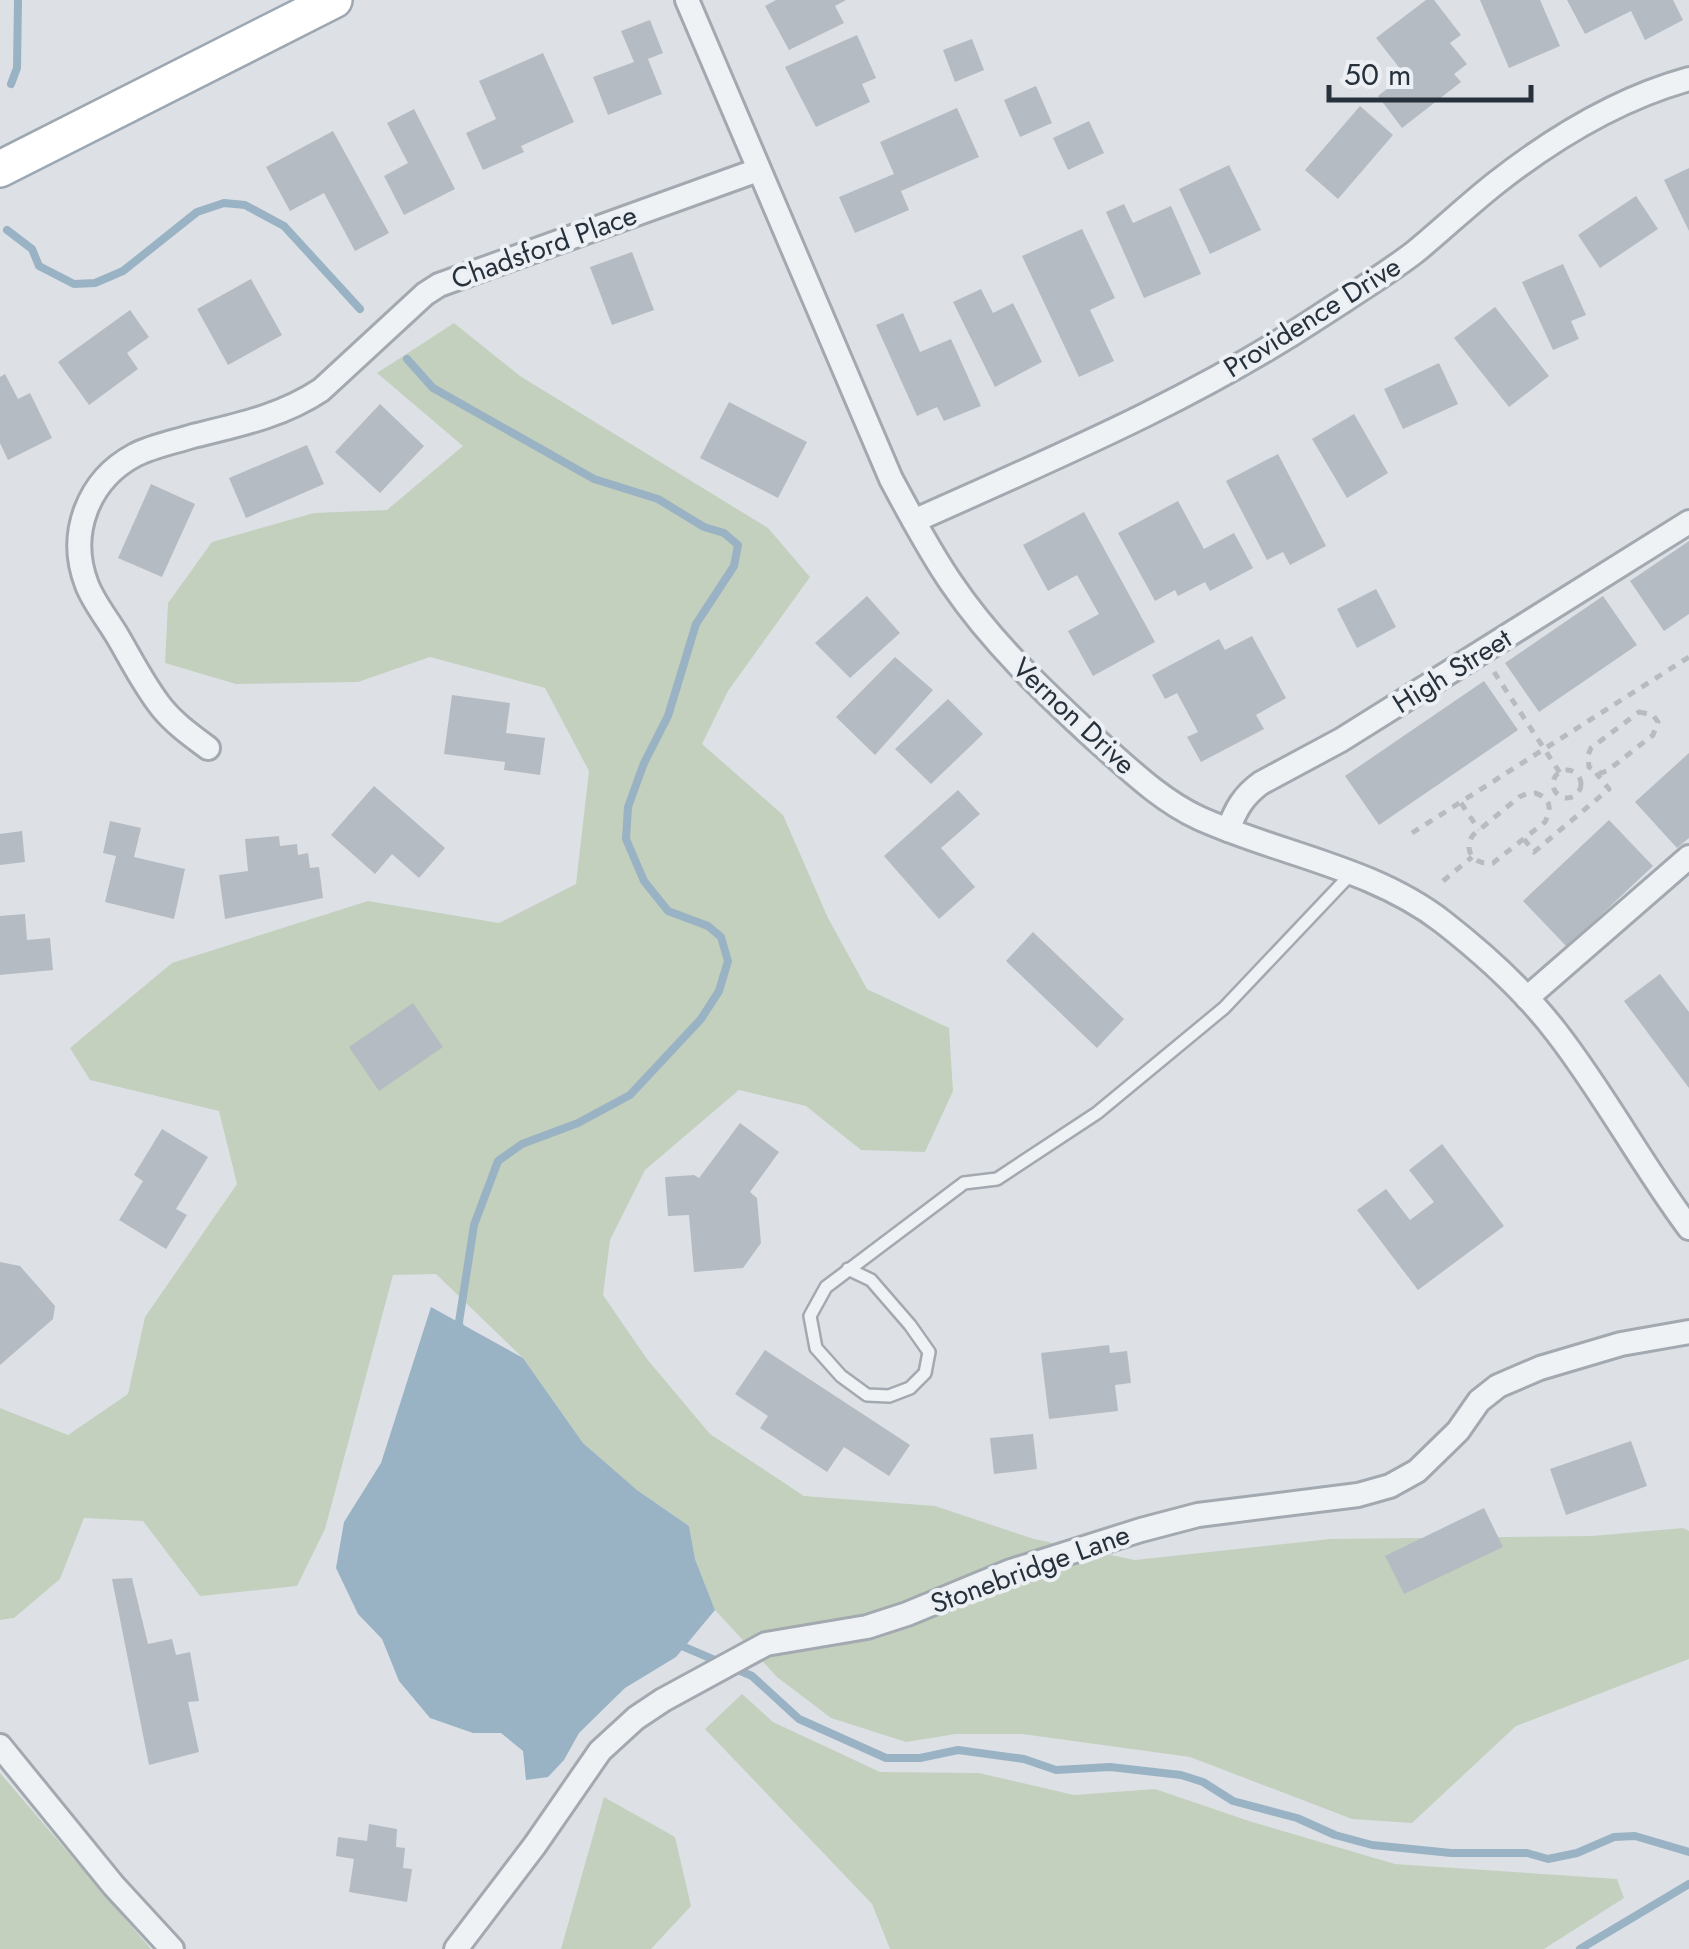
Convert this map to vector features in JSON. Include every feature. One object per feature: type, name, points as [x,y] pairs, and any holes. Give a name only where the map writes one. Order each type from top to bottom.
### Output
[{"type":"main road","points":[[0,169],[334,0]]},
{"type":"street","name":"Vernon Drive","points":[[687,0],[891,479],[953,586],[995,638],[1048,696],[1134,774],[1194,816],[1351,874],[1440,919],[1496,967],[1564,1043],[1689,1228]]},
{"type":"street","name":"Providence Drive","points":[[914,522],[1192,392],[1283,340],[1394,267],[1546,148],[1596,118],[1689,79]]},
{"type":"street","name":"Chadsford Place","points":[[208,748],[164,710],[87,586],[80,559],[82,519],[101,481],[116,466],[140,452],[274,415],[308,399],[439,285],[758,170]]},
{"type":"street","name":"High Street","points":[[1228,830],[1238,804],[1249,792],[1327,749],[1689,522]]},
{"type":"street","points":[[1527,998],[1689,857]]},
{"type":"street","name":"Stonebridge Lane","points":[[456,1949],[600,1751],[636,1718],[766,1644],[867,1628],[1011,1570],[1198,1515],[1358,1495],[1390,1486],[1417,1470],[1498,1386],[1540,1368],[1621,1344],[1689,1332]]},
{"type":"street","points":[[0,1746],[114,1886],[172,1949]]},
{"type":"lane","points":[[848,1270],[871,1280],[929,1352],[925,1373],[910,1388],[889,1396],[868,1394],[840,1376],[816,1348],[810,1316],[826,1288],[848,1270],[964,1183],[998,1179],[1097,1113],[1224,1008],[1351,874]]},
{"type":"path","points":[[1482,652],[1560,773]]},
{"type":"path","points":[[1412,833],[1689,656]]},
{"type":"path","points":[[1524,838],[1534,852],[1609,789],[1592,769],[1588,754],[1632,716],[1639,712],[1654,715],[1658,722],[1653,735],[1607,771],[1592,769],[1578,776]]},
{"type":"path","points":[[1570,771],[1578,776],[1582,784],[1576,796],[1563,798],[1556,792],[1554,783],[1560,773],[1570,771]]},
{"type":"path","points":[[1546,800],[1556,792]]},
{"type":"path","points":[[1526,794],[1544,796],[1550,813],[1545,822],[1524,838],[1492,863],[1472,857],[1468,850],[1468,842],[1479,830],[1526,794]]},
{"type":"path","points":[[1461,802],[1479,830]]},
{"type":"path","points":[[1443,882],[1472,857]]},
{"type":"green space","points":[[454,323],[520,376],[768,528],[810,577],[728,691],[702,744],[783,815],[828,918],[867,989],[949,1028],[953,1091],[925,1152],[861,1150],[806,1106],[739,1090],[645,1170],[610,1240],[603,1295],[647,1359],[710,1434],[804,1496],[935,1506],[1034,1539],[1135,1560],[1330,1539],[1592,1536],[1683,1528],[1689,1531],[1689,1659],[1516,1726],[1412,1823],[1352,1819],[1190,1757],[1022,1734],[956,1734],[906,1742],[831,1718],[777,1677],[715,1610],[695,1559],[689,1526],[637,1490],[583,1443],[523,1358],[436,1274],[393,1275],[325,1529],[297,1586],[200,1596],[143,1521],[84,1518],[60,1579],[14,1618],[0,1620],[0,1408],[68,1435],[128,1394],[145,1317],[237,1184],[219,1111],[90,1080],[70,1048],[172,963],[368,901],[499,923],[576,884],[589,771],[545,688],[430,657],[358,682],[236,684],[165,663],[168,603],[212,542],[314,513],[387,510],[463,446],[377,373]]},
{"type":"green space","points":[[742,1694],[773,1722],[880,1772],[979,1773],[1074,1795],[1155,1789],[1395,1864],[1617,1879],[1624,1898],[1544,1949],[890,1949],[872,1904],[705,1729]]},
{"type":"green space","points":[[0,1773],[151,1949],[0,1949]]},
{"type":"green space","points":[[604,1797],[675,1837],[691,1906],[651,1949],[561,1949]]},
{"type":"water","points":[[431,1307],[523,1358],[583,1443],[637,1490],[689,1526],[695,1559],[715,1610],[676,1657],[625,1688],[579,1733],[564,1760],[548,1777],[526,1780],[523,1751],[501,1733],[473,1733],[430,1718],[399,1681],[382,1639],[358,1614],[336,1568],[344,1522],[381,1463]]},
{"type":"building","points":[[776,0],[846,0],[835,6],[844,23],[789,50],[765,6]]},
{"type":"building","points":[[1426,0],[1434,0],[1461,35],[1450,43],[1467,64],[1454,74],[1461,82],[1402,128],[1378,96],[1405,75],[1376,38]]},
{"type":"building","points":[[1480,0],[1540,0],[1560,46],[1509,68]]},
{"type":"building","points":[[1567,0],[1673,0],[1683,20],[1645,40],[1631,11],[1585,34]]},
{"type":"building","points":[[650,20],[663,53],[648,59],[662,94],[608,115],[593,77],[634,62],[621,31]]},
{"type":"building","points":[[857,35],[876,78],[862,84],[870,102],[816,127],[785,67]]},
{"type":"building","points":[[972,39],[984,70],[955,82],[943,50]]},
{"type":"building","points":[[543,53],[574,122],[521,146],[524,152],[483,170],[466,133],[496,119],[479,81]]},
{"type":"building","points":[[1036,86],[1052,123],[1020,137],[1004,100]]},
{"type":"building","points":[[1360,106],[1393,135],[1338,199],[1305,170]]},
{"type":"building","points":[[957,108],[979,157],[901,191],[909,210],[855,233],[839,197],[894,174],[880,142]]},
{"type":"building","points":[[414,109],[455,189],[404,215],[384,176],[408,163],[387,123]]},
{"type":"building","points":[[1089,121],[1104,153],[1068,170],[1053,138]]},
{"type":"building","points":[[333,131],[389,233],[355,251],[324,193],[290,211],[266,167]]},
{"type":"building","points":[[1229,165],[1261,230],[1210,254],[1179,189]]},
{"type":"building","points":[[1689,168],[1689,231],[1664,180]]},
{"type":"building","points":[[1636,196],[1658,229],[1600,268],[1578,235]]},
{"type":"building","points":[[1124,204],[1133,223],[1171,206],[1201,274],[1144,298],[1106,212]]},
{"type":"building","points":[[1082,229],[1115,298],[1090,310],[1114,361],[1079,377],[1022,256]]},
{"type":"building","points":[[632,252],[654,310],[612,325],[590,267]]},
{"type":"building","points":[[1563,264],[1586,315],[1571,321],[1579,339],[1553,350],[1522,282]]},
{"type":"building","points":[[251,279],[282,335],[228,365],[197,309]]},
{"type":"building","points":[[981,289],[993,313],[1013,303],[1042,362],[995,387],[953,302]]},
{"type":"building","points":[[1495,307],[1549,376],[1509,407],[1454,338]]},
{"type":"building","points":[[130,310],[149,337],[127,353],[138,369],[89,405],[58,362]]},
{"type":"building","points":[[903,313],[920,352],[951,339],[981,406],[944,421],[937,407],[917,416],[876,325]]},
{"type":"building","points":[[1439,363],[1458,404],[1403,429],[1384,389]]},
{"type":"building","points":[[5,374],[18,399],[30,393],[52,438],[8,460],[0,443],[0,377]]},
{"type":"building","points":[[729,402],[807,442],[778,498],[700,458]]},
{"type":"building","points":[[380,404],[424,446],[380,493],[335,452]]},
{"type":"building","points":[[1354,414],[1388,473],[1347,498],[1312,439]]},
{"type":"building","points":[[307,445],[324,484],[246,518],[229,478]]},
{"type":"building","points":[[1278,454],[1326,546],[1290,565],[1283,552],[1267,560],[1226,481]]},
{"type":"building","points":[[151,484],[195,504],[162,577],[118,558]]},
{"type":"building","points":[[1178,501],[1204,549],[1234,533],[1253,568],[1210,591],[1205,582],[1178,596],[1175,590],[1155,601],[1118,533]]},
{"type":"building","points":[[1084,512],[1155,642],[1093,676],[1068,631],[1099,614],[1077,575],[1048,591],[1023,545]]},
{"type":"building","points":[[1689,541],[1689,614],[1664,631],[1630,581]]},
{"type":"building","points":[[1376,589],[1396,627],[1357,648],[1337,609]]},
{"type":"building","points":[[867,596],[900,633],[850,678],[815,643]]},
{"type":"building","points":[[1603,596],[1637,645],[1539,712],[1505,663]]},
{"type":"building","points":[[1252,636],[1286,698],[1256,715],[1264,729],[1201,762],[1187,737],[1198,732],[1177,693],[1165,699],[1152,675],[1219,639],[1225,650]]},
{"type":"building","points":[[895,657],[933,690],[875,755],[836,717]]},
{"type":"building","points":[[1484,681],[1518,730],[1379,825],[1345,776]]},
{"type":"building","points":[[452,695],[510,703],[506,733],[545,738],[540,775],[504,770],[505,762],[444,754]]},
{"type":"building","points":[[948,699],[983,734],[931,784],[895,749]]},
{"type":"building","points":[[1689,753],[1689,838],[1677,848],[1635,802]]},
{"type":"building","points":[[374,786],[445,848],[419,878],[392,854],[375,874],[331,835]]},
{"type":"building","points":[[958,790],[980,814],[941,848],[975,887],[939,919],[884,856]]},
{"type":"building","points":[[1609,820],[1653,866],[1567,947],[1523,901]]},
{"type":"building","points":[[110,821],[141,828],[134,857],[185,869],[174,919],[105,902],[116,856],[103,853]]},
{"type":"building","points":[[22,831],[25,862],[0,865],[0,834]]},
{"type":"building","points":[[279,836],[280,846],[297,844],[298,855],[308,853],[310,868],[319,867],[323,898],[225,919],[219,875],[248,871],[245,839]]},
{"type":"building","points":[[25,914],[27,940],[50,938],[53,970],[0,975],[0,916]]},
{"type":"building","points":[[1033,932],[1124,1019],[1097,1048],[1006,961]]},
{"type":"building","points":[[1660,974],[1689,1012],[1689,1088],[1624,1001]]},
{"type":"building","points":[[413,1003],[443,1047],[379,1091],[349,1047]]},
{"type":"building","points":[[740,1123],[779,1152],[750,1192],[757,1198],[761,1243],[743,1268],[694,1272],[689,1215],[668,1216],[665,1177],[699,1178]]},
{"type":"building","points":[[162,1129],[208,1157],[176,1209],[187,1215],[166,1249],[119,1220],[143,1181],[134,1175]]},
{"type":"building","points":[[1442,1144],[1504,1226],[1418,1290],[1357,1210],[1386,1189],[1410,1220],[1434,1202],[1409,1170]]},
{"type":"building","points":[[0,1262],[20,1266],[55,1306],[53,1319],[0,1365]]},
{"type":"building","points":[[1109,1345],[1110,1353],[1127,1351],[1131,1383],[1115,1385],[1118,1411],[1049,1419],[1041,1353]]},
{"type":"building","points":[[765,1350],[910,1445],[889,1476],[844,1447],[827,1472],[760,1428],[768,1416],[735,1394]]},
{"type":"building","points":[[1033,1434],[1037,1469],[994,1474],[990,1438]]},
{"type":"building","points":[[1631,1441],[1647,1486],[1566,1515],[1550,1469]]},
{"type":"building","points":[[1484,1508],[1503,1547],[1404,1594],[1385,1556]]},
{"type":"building","points":[[132,1578],[148,1644],[172,1639],[176,1655],[190,1652],[199,1701],[188,1702],[199,1752],[149,1765],[112,1579]]},
{"type":"building","points":[[369,1824],[397,1829],[396,1847],[405,1848],[403,1868],[412,1869],[407,1902],[349,1892],[354,1859],[336,1856],[338,1837],[367,1841]]},
{"type":"waterway","points":[[11,84],[17,68],[18,0]]},
{"type":"waterway","points":[[7,230],[32,249],[39,266],[74,284],[95,283],[123,271],[197,212],[224,203],[245,205],[284,226],[360,309]]},
{"type":"waterway","points":[[407,359],[433,388],[594,479],[658,499],[704,527],[724,533],[738,545],[734,566],[696,624],[668,716],[644,763],[628,807],[626,839],[644,881],[668,911],[708,926],[721,937],[728,961],[719,991],[701,1019],[630,1095],[578,1123],[522,1144],[498,1161],[474,1225],[460,1332]]},
{"type":"waterway","points":[[675,1643],[752,1676],[799,1719],[886,1758],[920,1758],[958,1750],[1024,1759],[1056,1770],[1110,1767],[1181,1775],[1203,1782],[1233,1801],[1297,1818],[1335,1835],[1372,1845],[1451,1853],[1527,1853],[1548,1859],[1577,1853],[1614,1837],[1635,1836],[1689,1852]]},
{"type":"waterway","points":[[1580,1949],[1689,1884]]}]
